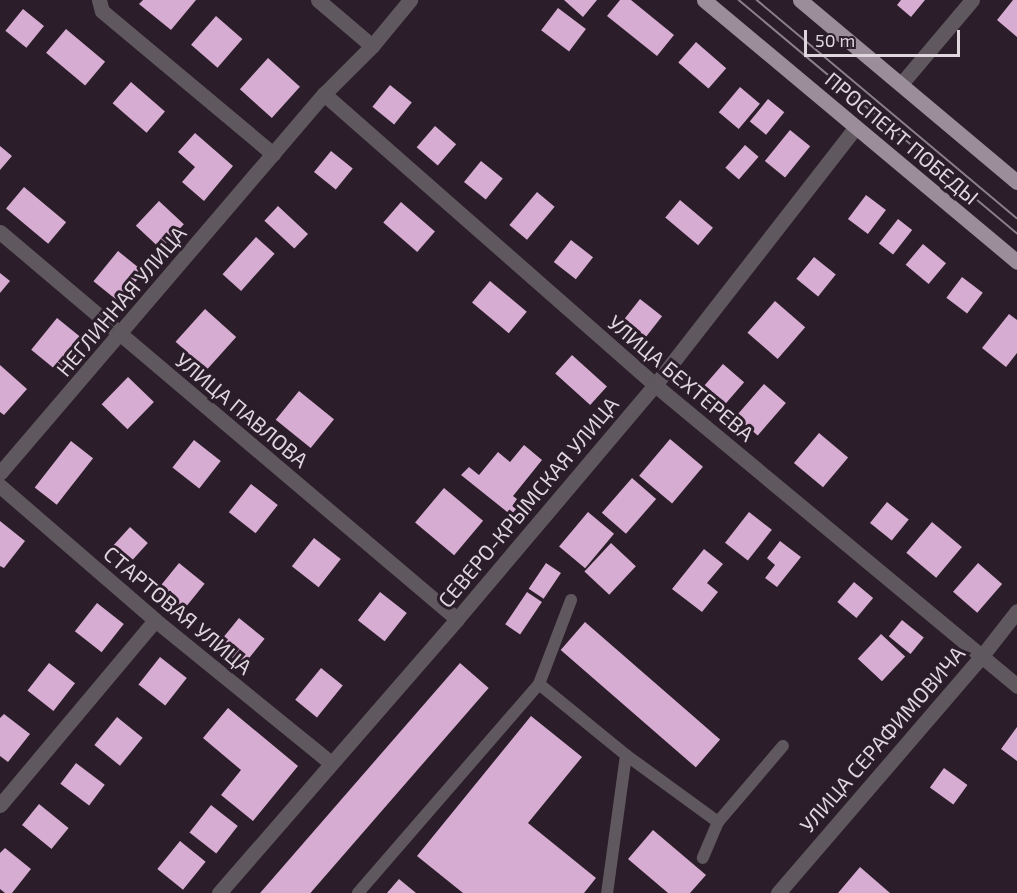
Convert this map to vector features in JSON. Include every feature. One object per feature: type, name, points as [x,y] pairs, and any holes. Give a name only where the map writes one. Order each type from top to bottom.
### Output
[{"type":"main road","name":"ПРОСПЕКТ ПОБЕДЫ","points":[[704,0],[1017,262]]},
{"type":"main road","name":"ПРОСПЕКТ ПОБЕДЫ","points":[[800,0],[1017,182]]},
{"type":"street","points":[[99,0],[102,11],[273,154]]},
{"type":"street","points":[[318,0],[372,46]]},
{"type":"street","name":"НЕГЛИННАЯ УЛИЦА","points":[[0,473],[121,335],[324,94],[372,46],[410,0]]},
{"type":"street","points":[[900,84],[972,0]]},
{"type":"street","name":"УЛИЦА БЕХТЕРЕВА","points":[[324,94],[654,385],[1017,686]]},
{"type":"street","name":"СЕВЕРО-КРЫМСКАЯ УЛИЦА","points":[[219,893],[457,619],[654,385],[856,127]]},
{"type":"street","name":"УЛИЦА ПАВЛОВА","points":[[0,232],[457,619]]},
{"type":"street","name":"СТАРТОВАЯ УЛИЦА","points":[[0,486],[155,620],[331,763]]},
{"type":"street","name":"УЛИЦА СЕРАФИМОВИЧА","points":[[780,892],[981,657],[1017,611]]},
{"type":"street","points":[[0,805],[155,620]]},
{"type":"lane","points":[[358,893],[539,684],[571,600]]},
{"type":"lane","points":[[539,684],[626,755],[718,822]]},
{"type":"lane","points":[[703,858],[718,822],[783,746]]},
{"type":"lane","points":[[607,893],[626,755]]},
{"type":"building","points":[[143,0],[196,0],[171,30],[139,4]]},
{"type":"building","points":[[564,0],[597,0],[583,17]]},
{"type":"building","points":[[620,0],[631,0],[674,35],[657,56],[607,16]]},
{"type":"building","points":[[901,0],[925,0],[911,17],[897,5]]},
{"type":"building","points":[[1013,0],[1017,0],[1017,37],[997,20]]},
{"type":"building","points":[[558,8],[586,29],[569,51],[541,30]]},
{"type":"building","points":[[23,9],[44,26],[26,48],[5,31]]},
{"type":"building","points":[[216,16],[242,39],[217,68],[191,45]]},
{"type":"building","points":[[66,29],[105,62],[85,86],[46,53]]},
{"type":"building","points":[[696,42],[726,68],[708,89],[678,62]]},
{"type":"building","points":[[268,58],[300,87],[272,118],[240,89]]},
{"type":"building","points":[[131,82],[165,112],[147,133],[113,103]]},
{"type":"building","points":[[390,85],[412,103],[394,124],[372,107]]},
{"type":"building","points":[[740,87],[760,104],[739,129],[719,112]]},
{"type":"building","points":[[768,99],[784,112],[766,135],[750,122]]},
{"type":"building","points":[[435,126],[456,144],[438,166],[417,147]]},
{"type":"building","points":[[790,130],[810,146],[785,177],[765,161]]},
{"type":"building","points":[[195,133],[233,166],[204,201],[182,182],[195,167],[178,152]]},
{"type":"building","points":[[745,145],[759,157],[739,179],[725,168]]},
{"type":"building","points":[[0,146],[12,156],[0,170]]},
{"type":"building","points":[[331,151],[353,169],[336,190],[314,172]]},
{"type":"building","points":[[481,161],[503,179],[486,200],[464,182]]},
{"type":"building","points":[[24,187],[66,222],[48,244],[6,208]]},
{"type":"building","points":[[537,192],[555,207],[527,240],[509,225]]},
{"type":"building","points":[[866,195],[886,210],[868,234],[848,219]]},
{"type":"building","points":[[680,200],[713,228],[698,245],[665,218]]},
{"type":"building","points":[[159,201],[184,224],[161,249],[136,226]]},
{"type":"building","points":[[401,202],[435,232],[417,252],[383,222]]},
{"type":"building","points":[[278,206],[308,234],[294,249],[264,221]]},
{"type":"building","points":[[898,219],[912,230],[893,255],[879,243]]},
{"type":"building","points":[[256,237],[275,254],[241,291],[223,274]]},
{"type":"building","points":[[571,240],[593,257],[576,279],[554,262]]},
{"type":"building","points":[[923,244],[946,263],[929,284],[906,265]]},
{"type":"building","points":[[118,251],[144,272],[119,302],[93,281]]},
{"type":"building","points":[[814,257],[836,275],[818,296],[796,279]]},
{"type":"building","points":[[0,273],[10,281],[0,293]]},
{"type":"building","points":[[962,277],[983,293],[967,313],[946,298]]},
{"type":"building","points":[[490,281],[527,312],[509,333],[472,302]]},
{"type":"building","points":[[640,299],[662,316],[646,337],[624,319]]},
{"type":"building","points":[[775,301],[805,327],[778,359],[747,333]]},
{"type":"building","points":[[205,309],[236,337],[207,370],[176,342]]},
{"type":"building","points":[[1009,314],[1017,320],[1017,353],[1006,367],[982,348]]},
{"type":"building","points":[[57,318],[84,340],[58,372],[31,350]]},
{"type":"building","points":[[572,355],[607,386],[590,405],[555,374]]},
{"type":"building","points":[[723,364],[744,382],[726,404],[705,385]]},
{"type":"building","points":[[0,365],[27,389],[4,415],[0,412]]},
{"type":"building","points":[[128,377],[154,402],[127,429],[102,404]]},
{"type":"building","points":[[764,384],[786,403],[758,435],[736,416]]},
{"type":"building","points":[[299,391],[334,419],[311,448],[276,420]]},
{"type":"building","points":[[819,433],[848,457],[823,487],[794,463]]},
{"type":"building","points":[[670,439],[703,467],[672,503],[639,476]]},
{"type":"building","points":[[194,440],[221,461],[199,489],[172,468]]},
{"type":"building","points":[[71,441],[93,458],[57,505],[35,487]]},
{"type":"building","points":[[524,445],[542,460],[513,496],[517,499],[513,505],[517,508],[511,515],[461,475],[469,467],[479,475],[498,452],[510,462]]},
{"type":"building","points":[[632,478],[656,499],[626,534],[602,513]]},
{"type":"building","points":[[251,484],[278,505],[256,533],[229,512]]},
{"type":"building","points":[[444,488],[483,521],[454,555],[415,522]]},
{"type":"building","points":[[887,502],[909,520],[892,541],[870,523]]},
{"type":"building","points":[[588,512],[614,534],[585,568],[559,546]]},
{"type":"building","points":[[749,512],[772,530],[748,561],[725,543]]},
{"type":"building","points":[[0,521],[25,541],[4,568],[0,566]]},
{"type":"building","points":[[932,522],[962,547],[936,578],[906,553]]},
{"type":"building","points":[[130,527],[148,543],[129,564],[111,548]]},
{"type":"building","points":[[314,538],[341,559],[319,587],[292,566]]},
{"type":"building","points":[[780,541],[801,557],[777,587],[765,578],[775,565],[767,558]]},
{"type":"building","points":[[611,543],[636,566],[609,595],[584,572]]},
{"type":"building","points":[[704,549],[723,564],[707,583],[718,592],[702,612],[672,589]]},
{"type":"building","points":[[179,563],[205,584],[182,612],[156,591]]},
{"type":"building","points":[[546,563],[561,573],[544,599],[529,589]]},
{"type":"building","points":[[978,563],[1002,584],[977,613],[953,592]]},
{"type":"building","points":[[854,582],[873,598],[856,618],[837,602]]},
{"type":"building","points":[[380,592],[407,613],[385,641],[358,620]]},
{"type":"building","points":[[527,592],[542,602],[520,634],[505,624]]},
{"type":"building","points":[[97,603],[124,624],[102,652],[75,631]]},
{"type":"building","points":[[239,618],[265,639],[243,666],[217,645]]},
{"type":"building","points":[[902,620],[924,638],[911,654],[889,636]]},
{"type":"building","points":[[585,622],[720,739],[696,767],[561,650]]},
{"type":"building","points":[[881,634],[905,657],[882,681],[858,659]]},
{"type":"building","points":[[160,657],[187,678],[165,706],[138,685]]},
{"type":"building","points":[[49,663],[75,683],[53,711],[27,691]]},
{"type":"building","points":[[460,663],[489,688],[310,893],[260,893]]},
{"type":"building","points":[[321,668],[343,686],[317,717],[295,700]]},
{"type":"building","points":[[228,708],[298,766],[253,821],[221,795],[241,770],[203,738]]},
{"type":"building","points":[[4,714],[30,734],[8,762],[0,756],[0,718]]},
{"type":"building","points":[[531,716],[582,757],[528,823],[596,878],[584,893],[463,893],[417,856]]},
{"type":"building","points":[[117,717],[143,738],[120,766],[94,745]]},
{"type":"building","points":[[1017,727],[1017,761],[1001,749]]},
{"type":"building","points":[[76,763],[105,785],[89,805],[60,784]]},
{"type":"building","points":[[944,768],[967,785],[953,804],[930,787]]},
{"type":"building","points":[[39,804],[69,828],[52,849],[22,825]]},
{"type":"building","points":[[211,805],[238,826],[216,854],[189,833]]},
{"type":"building","points":[[653,830],[706,875],[690,893],[668,893],[628,859]]},
{"type":"building","points":[[180,841],[206,862],[183,890],[157,869]]},
{"type":"building","points":[[5,848],[31,869],[12,893],[5,893],[0,889],[0,853]]},
{"type":"building","points":[[860,867],[890,893],[838,893]]},
{"type":"building","points":[[399,879],[416,893],[387,893]]},
{"type":"tram line","points":[[739,0],[1017,233]]},
{"type":"tram line","points":[[757,0],[1017,218]]}]
